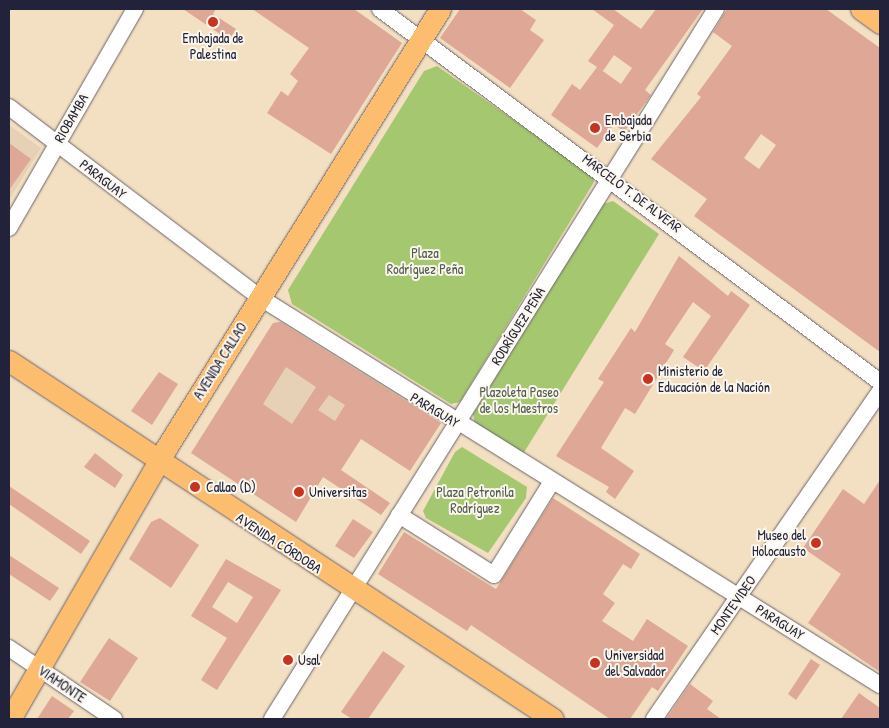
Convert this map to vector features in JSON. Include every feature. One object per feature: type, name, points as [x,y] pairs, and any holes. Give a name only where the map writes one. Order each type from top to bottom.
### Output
[{"type":"main road","name":"AVENIDA CALLAO","points":[[10,719],[157,463],[259,296],[440,9]]},
{"type":"main road","points":[[860,9],[880,23]]},
{"type":"main road","name":"AVENIDA CÓRDOBA","points":[[9,361],[157,463],[352,591],[553,719]]},
{"type":"street","name":"RIOBAMBA","points":[[9,228],[134,9]]},
{"type":"street","name":"MARCELO T. DE ALVEAR","points":[[380,9],[610,177],[880,382]]},
{"type":"street","name":"RODRÍGUEZ PEÑA","points":[[272,719],[716,9]]},
{"type":"street","name":"PARAGUAY","points":[[9,107],[259,296],[550,483],[880,685]]},
{"type":"street","name":"MONTEVIDEO","points":[[654,719],[880,390]]},
{"type":"street","points":[[399,516],[494,575],[550,483]]},
{"type":"street","name":"VIAMONTE","points":[[9,648],[114,719]]},
{"type":"shaded area","points":[[9,125],[41,148],[9,200]]},
{"type":"shaded area","points":[[285,321],[428,412],[410,440],[287,431],[220,408],[273,323]]},
{"type":"green space","name":"Plaza Rodríguez Peña","points":[[437,66],[593,176],[594,182],[460,402],[451,404],[292,304],[288,290],[424,71]]},
{"type":"green space","name":"Plazoleta Paseo de los Maestros","points":[[613,201],[659,234],[523,454],[475,424],[473,414],[603,204]]},
{"type":"green space","name":"Plaza Petronila Rodríguez","points":[[462,447],[527,487],[526,498],[488,553],[426,518],[423,511],[455,452]]},
{"type":"building","name":"Embajada de Palestina","points":[[183,9],[216,9],[213,14],[236,29],[229,40]]},
{"type":"building","points":[[252,9],[354,9],[402,43],[331,154],[267,113],[281,91],[288,96],[298,81],[290,74],[309,48]]},
{"type":"building","points":[[460,9],[520,9],[536,20],[530,30],[544,40],[510,88],[440,38]]},
{"type":"building","points":[[592,9],[613,9],[641,29],[656,9],[703,9],[645,90],[651,95],[624,132],[614,124],[597,148],[551,115],[572,84],[580,90],[597,67],[588,61],[614,25]],"holes":[[[614,55],[632,68],[621,84],[597,67],[603,71]]]},
{"type":"building","points":[[727,9],[826,9],[880,48],[880,352],[694,216],[707,199],[651,159],[701,97],[697,94],[732,46],[713,32]],"holes":[[[761,134],[776,145],[759,169],[744,158]]]},
{"type":"building","points":[[9,143],[31,159],[9,190]]},
{"type":"building","points":[[679,256],[728,296],[731,291],[750,305],[704,371],[683,357],[711,316],[693,302],[665,344],[674,350],[635,414],[625,408],[601,448],[634,471],[615,499],[606,492],[609,487],[556,456],[604,382],[598,379],[631,328],[635,332]]},
{"type":"building","points":[[280,322],[441,423],[410,471],[361,439],[341,470],[390,503],[381,515],[323,477],[296,522],[191,453],[273,323]],"holes":[[[286,367],[316,387],[292,424],[263,404]],[[329,395],[345,405],[335,421],[318,410]]]},
{"type":"building","points":[[159,372],[178,384],[152,425],[131,411]]},
{"type":"building","points":[[95,453],[123,475],[115,488],[84,467]]},
{"type":"building","points":[[880,480],[880,672],[808,623],[841,574],[803,548],[843,489],[864,504]]},
{"type":"building","points":[[9,486],[90,541],[81,554],[9,504]]},
{"type":"building","points":[[553,498],[640,554],[631,569],[623,564],[603,594],[615,603],[602,621],[633,641],[647,619],[688,646],[658,691],[652,687],[630,719],[610,719],[471,625],[467,631],[378,574],[404,532],[496,589]]},
{"type":"building","points":[[160,518],[199,545],[171,588],[129,559],[151,522]]},
{"type":"building","points":[[353,519],[373,532],[354,558],[335,546]]},
{"type":"building","points":[[9,555],[59,588],[50,601],[9,574]]},
{"type":"building","points":[[226,559],[281,590],[217,690],[201,680],[227,638],[191,616]],"holes":[[[228,582],[253,597],[237,623],[212,607]]]},
{"type":"building","points":[[109,638],[138,658],[110,701],[80,682]]},
{"type":"building","points":[[383,651],[405,666],[368,719],[352,719],[341,712]]},
{"type":"building","points":[[811,659],[820,665],[796,700],[788,694]]},
{"type":"building","points":[[690,684],[713,701],[707,709],[721,719],[666,719]]},
{"type":"building","points":[[859,693],[880,708],[880,719],[841,719]]},
{"type":"building","points":[[52,696],[74,711],[68,719],[37,719]]},
{"type":"place","name":"Embajada de Palestina","points":[[213,22]]},
{"type":"place","name":"Embajada de Serbia","points":[[595,128]]},
{"type":"place","name":"Ministerio de Educación de la Nación","points":[[648,379]]},
{"type":"place","name":"Callao (D)","points":[[195,487]]},
{"type":"place","name":"Universitas","points":[[299,492]]},
{"type":"place","name":"Museo del Holocausto","points":[[816,543]]},
{"type":"place","name":"Usal","points":[[288,660]]},
{"type":"place","name":"Universidad del Salvador","points":[[595,663]]}]
